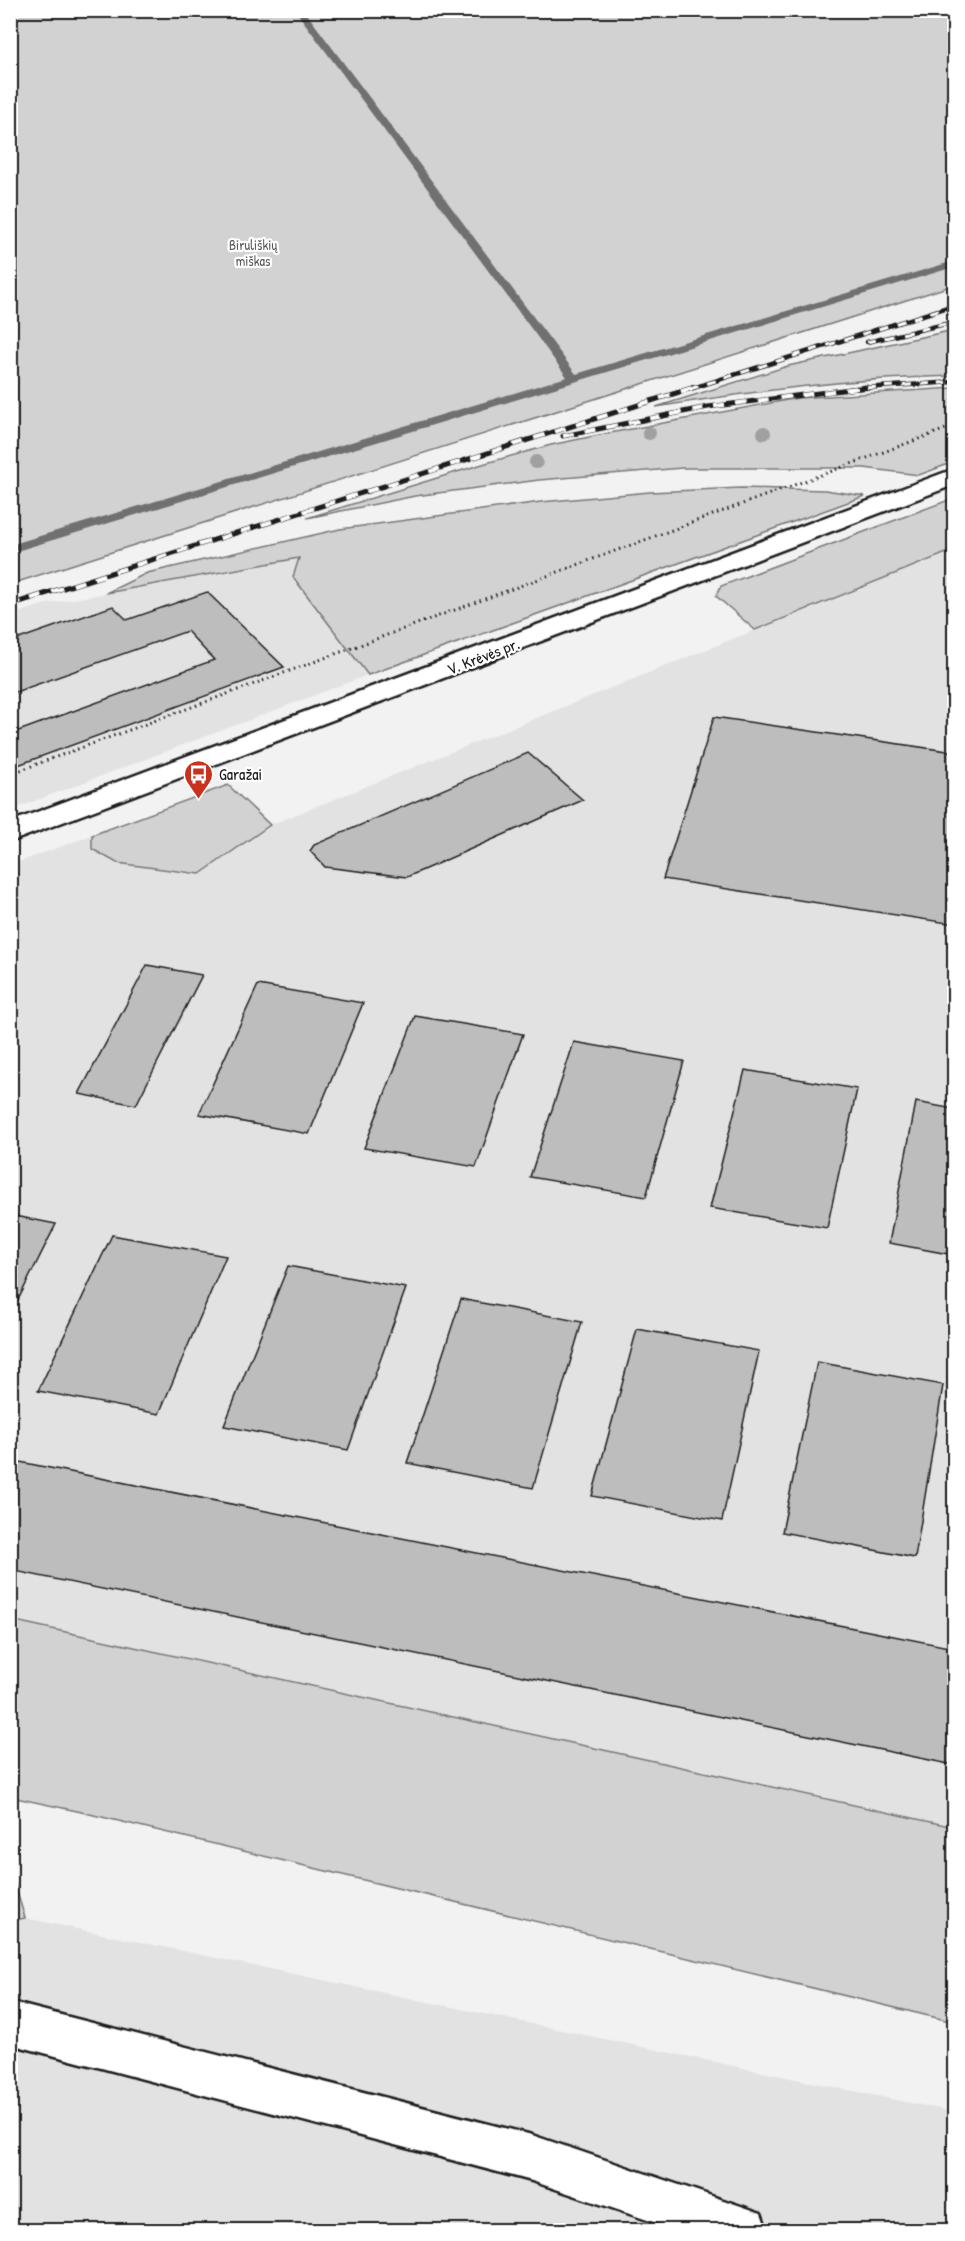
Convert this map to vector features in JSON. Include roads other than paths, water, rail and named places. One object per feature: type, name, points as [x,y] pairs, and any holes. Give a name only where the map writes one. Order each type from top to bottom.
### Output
[{"type":"street","name":"V. Krėvės pr.","points":[[10,833],[954,477]]},
{"type":"street","points":[[10,2023],[532,2158],[744,2230]]},
{"type":"waterway","points":[[299,10],[574,379]]},
{"type":"waterway","points":[[574,379],[954,264]]},
{"type":"waterway","points":[[10,549],[574,379]]},
{"type":"railway","points":[[690,389],[954,305]]},
{"type":"railway","points":[[867,342],[954,322]]},
{"type":"railway","points":[[852,389],[954,382]]},
{"type":"railway","points":[[10,605],[695,387]]},
{"type":"railway","points":[[852,389],[866,387]]},
{"type":"railway","points":[[563,436],[708,407],[852,389]]},
{"type":"place","name":"Garažai","points":[[198,800]]},
{"type":"park label","name":"Biruliškių miškas","points":[[253,252]]}]
